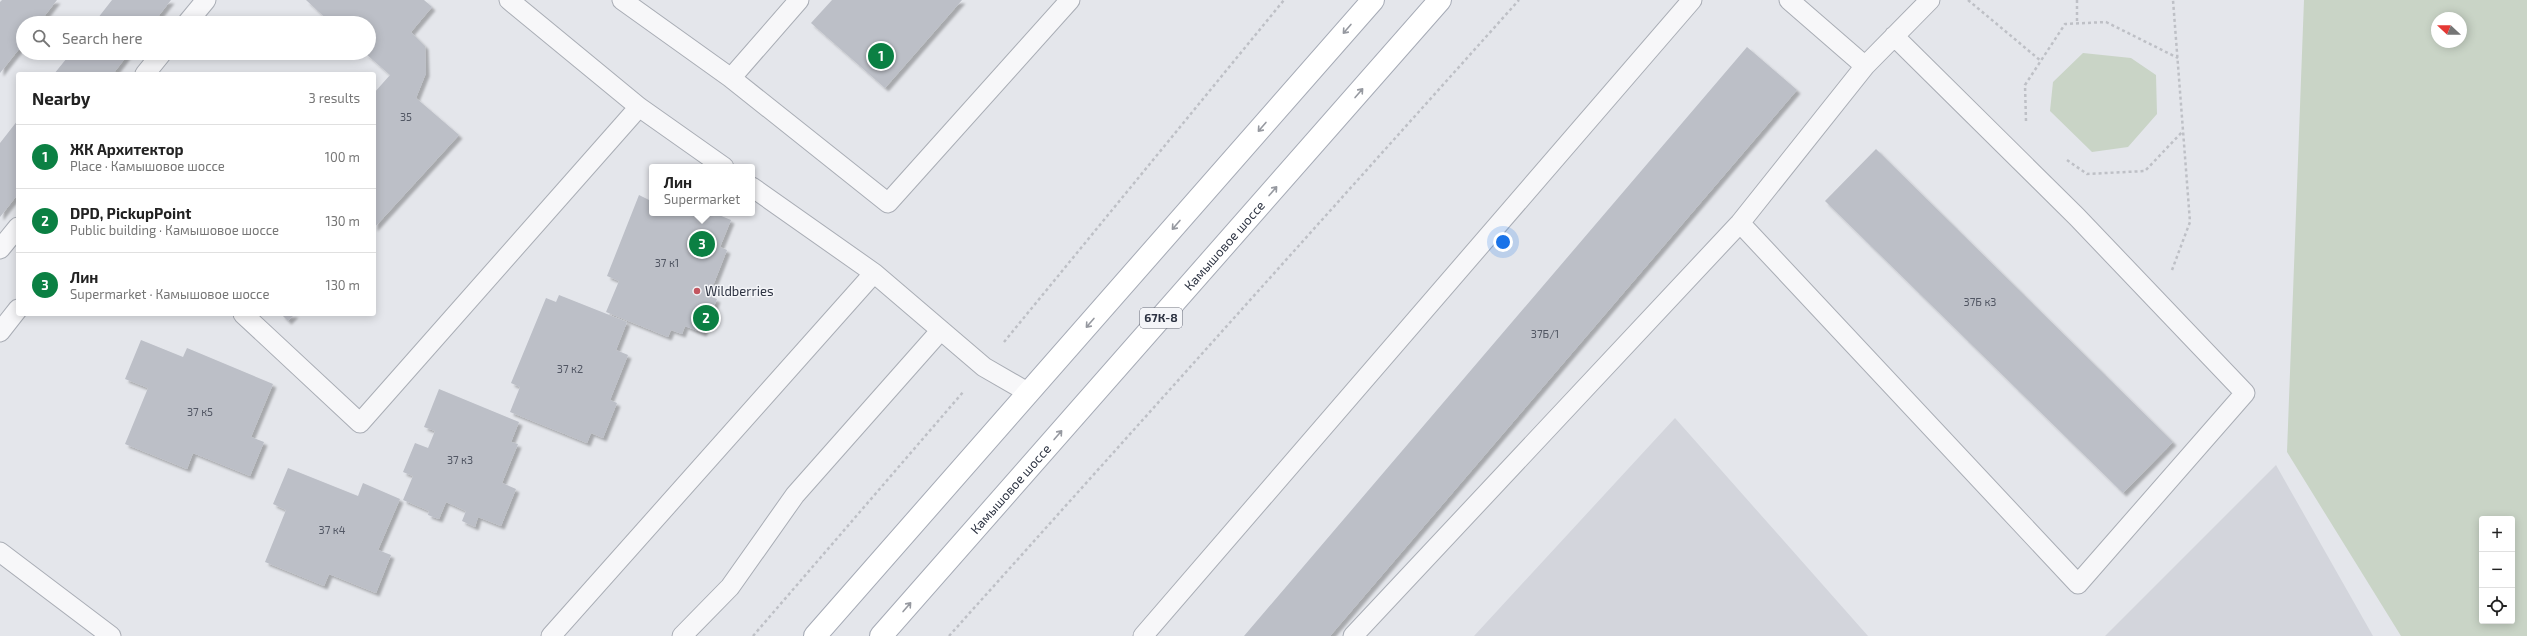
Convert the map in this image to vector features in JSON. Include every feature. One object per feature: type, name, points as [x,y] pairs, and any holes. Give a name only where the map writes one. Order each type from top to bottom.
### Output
[{"type":"main road","points":[[814,636],[1373,0]]},
{"type":"main road","name":"Камышовое шоссе","points":[[881,636],[1440,0]]},
{"type":"lane","points":[[193,16],[206,0]]},
{"type":"lane","points":[[509,0],[639,107],[720,164]]},
{"type":"lane","points":[[622,0],[731,78],[888,203],[1070,0]]},
{"type":"lane","points":[[731,78],[799,0]]},
{"type":"lane","points":[[1143,636],[1692,0]]},
{"type":"lane","points":[[1789,0],[1865,66]]},
{"type":"lane","points":[[1353,636],[1740,223],[1865,66],[1930,0]]},
{"type":"lane","points":[[1740,223],[2078,584],[2245,393],[2078,217],[1894,36]]},
{"type":"lane","points":[[147,72],[156,60]]},
{"type":"lane","points":[[245,316],[360,423],[639,107]]},
{"type":"lane","points":[[755,189],[874,273],[984,367],[1029,393]]},
{"type":"lane","points":[[0,249],[16,229]]},
{"type":"lane","points":[[551,636],[874,273]]},
{"type":"lane","points":[[0,332],[16,312]]},
{"type":"lane","points":[[682,636],[730,587],[795,495],[941,330]]},
{"type":"lane","points":[[0,552],[111,636]]},
{"type":"path","points":[[753,636],[984,367],[1284,0]]},
{"type":"path","points":[[949,636],[1519,0]]},
{"type":"path","points":[[1968,0],[2041,61]]},
{"type":"path","points":[[2076,0],[2077,23]]},
{"type":"path","points":[[2160,304],[2190,222],[2173,0]]},
{"type":"path","points":[[2026,128],[2025,85],[2065,24],[2106,22],[2178,58]]},
{"type":"path","points":[[2063,156],[2087,174],[2145,170],[2183,131]]},
{"type":"shaded area","points":[[1675,418],[1868,636],[1474,636]]},
{"type":"shaded area","points":[[2276,465],[2373,636],[2105,636]]},
{"type":"green space","points":[[2304,0],[2527,0],[2527,636],[2401,636],[2287,452]]},
{"type":"green space","points":[[2083,53],[2131,58],[2156,75],[2157,114],[2128,147],[2092,152],[2050,111],[2053,82]]},
{"type":"building","points":[[2,0],[57,0],[44,16],[16,16],[16,53],[0,73],[0,2]]},
{"type":"building","points":[[112,0],[171,0],[158,16],[99,16]]},
{"type":"building","points":[[306,0],[424,0],[432,7],[411,32],[425,46],[426,73],[416,98],[459,135],[376,226],[376,91],[390,75],[373,60],[376,60],[376,16],[323,16]]},
{"type":"building","points":[[832,0],[962,0],[885,88],[811,23]]},
{"type":"building","points":[[1747,47],[1797,90],[1330,636],[1244,636]]},
{"type":"building","points":[[65,60],[124,60],[115,72],[56,72]]},
{"type":"building","points":[[16,123],[16,197],[0,217],[0,143]]},
{"type":"building","points":[[1876,149],[2173,442],[2123,493],[1825,201]]},
{"type":"building","points":[[639,195],[649,200],[649,216],[721,216],[731,220],[720,247],[727,250],[709,296],[717,299],[703,333],[685,326],[682,334],[671,330],[668,337],[606,312],[619,281],[607,276]]},
{"type":"building","points":[[559,295],[627,322],[616,350],[628,355],[610,400],[617,403],[603,438],[591,433],[587,443],[510,412],[520,387],[511,383],[546,298],[556,302]]},
{"type":"building","points":[[283,316],[293,316],[288,321]]},
{"type":"building","points":[[141,340],[183,357],[187,348],[273,384],[251,437],[264,442],[250,476],[193,453],[187,469],[125,444],[148,388],[125,379]]},
{"type":"building","points":[[439,389],[519,422],[511,442],[518,444],[502,483],[516,489],[501,526],[478,517],[475,527],[462,521],[466,511],[446,502],[439,519],[428,515],[429,511],[403,500],[413,476],[403,472],[415,443],[428,448],[435,431],[424,427]]},
{"type":"building","points":[[288,468],[358,496],[363,483],[400,499],[378,550],[391,555],[376,593],[329,574],[324,586],[265,562],[286,510],[273,504]]},
{"type":"place","name":"ЖК Архитектор","points":[[881,56]]},
{"type":"place","name":"Лин","points":[[702,244]]},
{"type":"place","name":"Wildberries","points":[[697,291]]},
{"type":"place","name":"DPD, PickupPoint","points":[[706,318]]}]
